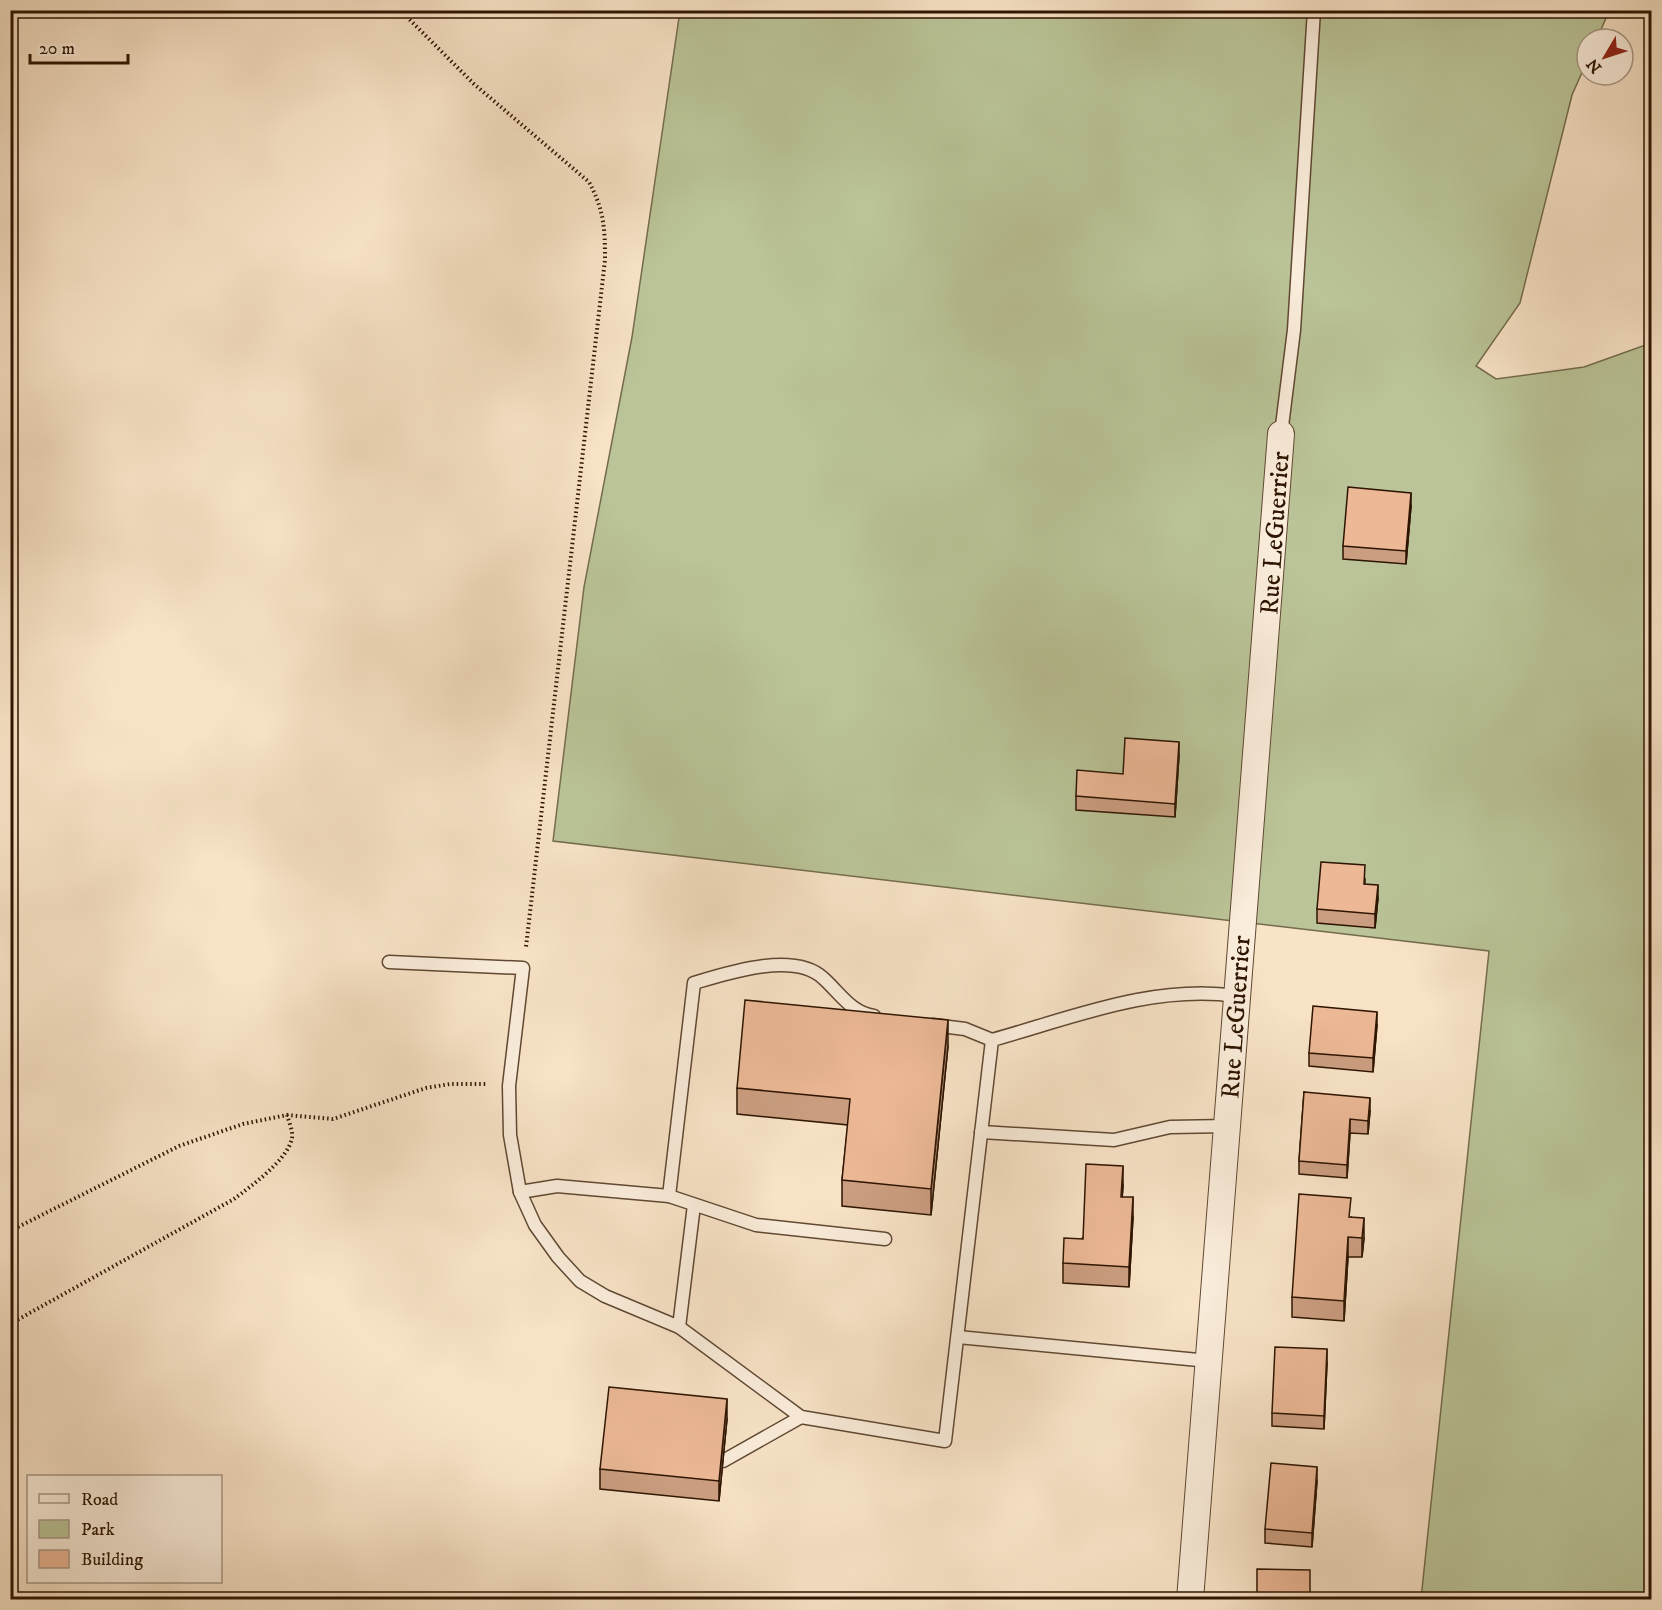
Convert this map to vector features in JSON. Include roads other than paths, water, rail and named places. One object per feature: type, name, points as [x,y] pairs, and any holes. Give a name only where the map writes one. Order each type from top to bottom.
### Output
[{"type":"street","name":"Rue LeGuerrier","points":[[1190,1599],[1281,435]]},
{"type":"lane","points":[[1281,435],[1294,330],[1314,10]]},
{"type":"lane","points":[[389,962],[523,968],[509,1086],[510,1135],[520,1192],[535,1225],[558,1257],[580,1281],[605,1296],[680,1327],[801,1417],[945,1441],[992,1040]]},
{"type":"lane","points":[[669,1196],[694,983],[732,971],[797,966],[822,976],[853,1008],[869,1016],[890,1018]]},
{"type":"lane","points":[[922,1023],[964,1029],[992,1040],[1137,1000],[1192,992],[1236,996]]},
{"type":"lane","points":[[981,1132],[1114,1140],[1170,1127],[1227,1126]]},
{"type":"lane","points":[[520,1192],[557,1186],[669,1196],[756,1226],[885,1239]]},
{"type":"lane","points":[[680,1327],[694,1205]]},
{"type":"lane","points":[[958,1337],[1209,1361]]},
{"type":"lane","points":[[723,1461],[801,1417]]}]
